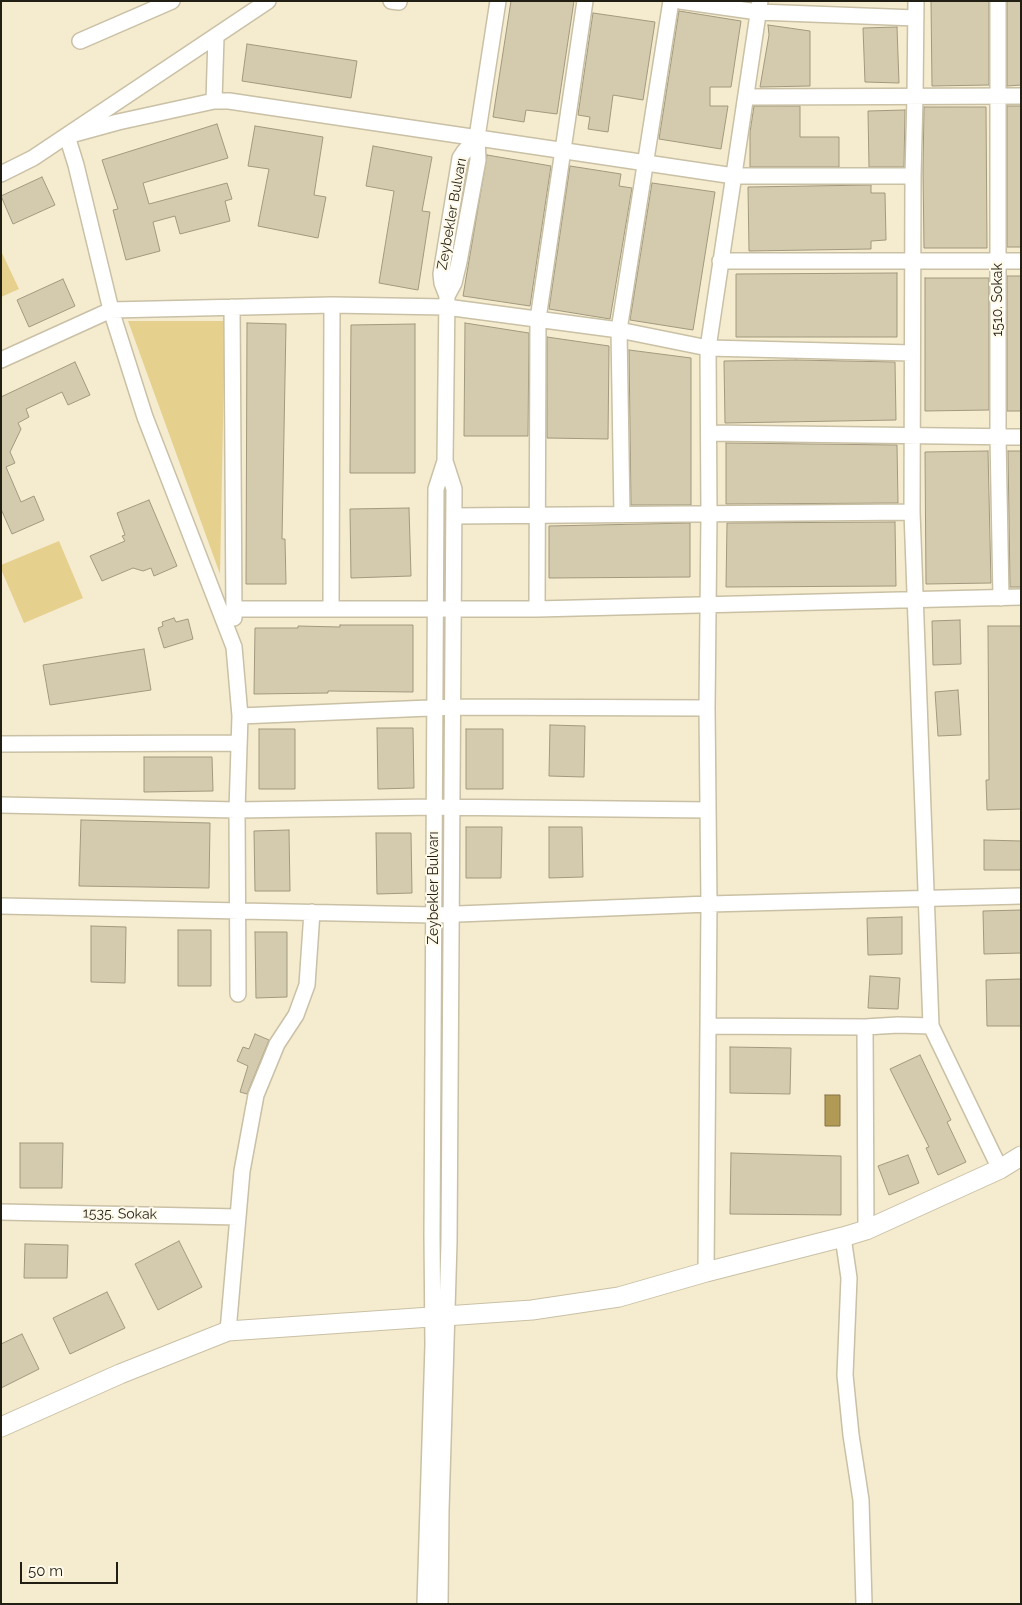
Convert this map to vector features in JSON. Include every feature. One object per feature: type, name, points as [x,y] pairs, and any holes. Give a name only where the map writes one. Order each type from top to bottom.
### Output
[{"type":"main road","points":[[1,1427],[120,1374],[228,1332],[532,1310],[619,1297],[706,1272],[843,1238],[866,1230],[1000,1169],[1021,1156]]},
{"type":"street","points":[[80,42],[172,1]]},
{"type":"street","points":[[1,174],[33,158],[67,136],[268,1]]},
{"type":"street","name":"Zeybekler Bulvarı","points":[[440,1316],[432,1123],[436,489],[445,461],[447,301],[454,283],[461,253],[478,160],[477,137],[498,1]]},
{"type":"street","points":[[537,609],[538,319],[585,1]]},
{"type":"street","points":[[622,515],[619,330],[671,1]]},
{"type":"street","points":[[680,1],[916,18]]},
{"type":"street","points":[[916,1],[916,96],[912,176],[912,512],[931,1026],[1000,1169]]},
{"type":"street","name":"1510. Sokak","points":[[998,1],[998,438],[1001,598]]},
{"type":"street","points":[[706,1272],[709,904],[707,708],[708,348],[759,7]]},
{"type":"street","points":[[214,101],[216,37]]},
{"type":"street","points":[[746,97],[1021,96]]},
{"type":"street","points":[[67,136],[118,122],[214,101],[229,100],[734,176],[912,176]]},
{"type":"street","points":[[67,136],[76,165],[111,310],[145,418],[234,647]]},
{"type":"street","points":[[720,261],[1021,261]]},
{"type":"street","points":[[1,360],[111,310],[447,301],[538,319],[619,330],[708,348],[912,353]]},
{"type":"street","points":[[331,609],[332,305]]},
{"type":"street","points":[[232,307],[234,647],[240,716],[237,810],[238,994]]},
{"type":"street","points":[[709,433],[1021,437]]},
{"type":"street","name":"Zeybekler Bulvarı","points":[[440,1316],[450,1123],[454,608],[454,489],[445,461]]},
{"type":"street","points":[[454,516],[912,512]]},
{"type":"street","points":[[234,609],[537,609],[1021,597]]},
{"type":"street","points":[[240,716],[453,707],[707,708]]},
{"type":"street","points":[[1,744],[239,743]]},
{"type":"street","points":[[1,804],[237,810],[434,807],[708,810]]},
{"type":"street","points":[[1,906],[433,915],[709,904],[1021,896]]},
{"type":"street","points":[[228,1332],[242,1171],[256,1095],[277,1044],[296,1015],[307,984],[312,912]]},
{"type":"street","points":[[708,1026],[931,1026]]},
{"type":"street","points":[[865,1027],[866,1230]]},
{"type":"street","points":[[432,1123],[450,1123]]},
{"type":"street","name":"1535. Sokak","points":[[1,1212],[238,1217]]},
{"type":"street","points":[[843,1238],[849,1278],[845,1375],[851,1435],[861,1500],[864,1604]]},
{"type":"street","points":[[425,1604],[432,1387],[440,1316]]},
{"type":"street","points":[[440,1316],[440,1604]]},
{"type":"shaded area","points":[[1,251],[19,289],[1,297]]},
{"type":"shaded area","points":[[128,321],[225,321],[220,574]]},
{"type":"shaded area","points":[[59,541],[83,598],[24,623],[1,565]]},
{"type":"shaded area","points":[[825,1095],[840,1095],[840,1126],[825,1126]]},
{"type":"building","points":[[511,1],[574,1],[557,114],[526,110],[524,122],[493,117]]},
{"type":"building","points":[[931,1],[989,1],[989,85],[932,86]]},
{"type":"building","points":[[1007,1],[1021,1],[1021,85],[1007,86]]},
{"type":"building","points":[[679,11],[741,21],[731,87],[710,87],[710,106],[728,106],[721,149],[659,139]]},
{"type":"building","points":[[593,13],[655,22],[643,100],[613,95],[608,132],[588,129],[590,117],[578,115]]},
{"type":"building","points":[[768,25],[810,31],[810,86],[760,87],[769,35]]},
{"type":"building","points":[[897,27],[899,83],[865,82],[863,28]]},
{"type":"building","points":[[247,44],[357,61],[351,98],[242,81]]},
{"type":"building","points":[[754,106],[800,106],[800,137],[839,137],[839,167],[750,167],[750,132]]},
{"type":"building","points":[[1007,106],[1021,106],[1021,247],[1007,247]]},
{"type":"building","points":[[924,107],[986,107],[987,248],[924,248]]},
{"type":"building","points":[[905,110],[904,167],[869,167],[868,111]]},
{"type":"building","points":[[217,124],[228,158],[143,183],[149,204],[227,183],[232,199],[225,201],[230,221],[180,234],[175,216],[153,222],[160,251],[126,260],[113,210],[118,209],[102,160]]},
{"type":"building","points":[[255,126],[323,137],[314,195],[326,197],[318,238],[258,226],[269,169],[248,166]]},
{"type":"building","points":[[373,146],[432,157],[422,211],[430,212],[418,290],[379,283],[394,191],[366,186]]},
{"type":"building","points":[[487,155],[551,166],[530,306],[463,296]]},
{"type":"building","points":[[570,166],[621,174],[619,186],[632,188],[610,319],[549,309]]},
{"type":"building","points":[[42,177],[55,205],[13,224],[1,196]]},
{"type":"building","points":[[652,183],[715,192],[693,330],[630,320]]},
{"type":"building","points":[[871,185],[871,193],[885,193],[886,240],[871,241],[871,249],[749,251],[748,187]]},
{"type":"building","points":[[897,273],[897,337],[736,337],[736,274]]},
{"type":"building","points":[[1007,276],[1021,276],[1021,411],[1007,411]]},
{"type":"building","points":[[925,278],[989,278],[989,410],[925,411]]},
{"type":"building","points":[[63,279],[75,306],[29,327],[17,300]]},
{"type":"building","points":[[247,323],[286,324],[282,539],[285,539],[286,584],[246,584]]},
{"type":"building","points":[[465,323],[529,333],[528,436],[464,436]]},
{"type":"building","points":[[415,324],[415,473],[350,473],[351,325]]},
{"type":"building","points":[[547,337],[609,346],[608,439],[547,438]]},
{"type":"building","points":[[629,350],[691,358],[691,505],[631,505]]},
{"type":"building","points":[[724,361],[895,362],[896,420],[725,423]]},
{"type":"building","points":[[75,362],[90,395],[68,405],[62,392],[26,409],[29,417],[18,423],[21,429],[10,452],[15,463],[6,467],[21,502],[34,496],[44,520],[12,534],[1,509],[1,397]]},
{"type":"building","points":[[726,443],[897,445],[898,503],[726,504]]},
{"type":"building","points":[[988,451],[991,583],[926,584],[925,452]]},
{"type":"building","points":[[1008,451],[1021,451],[1021,587],[1010,587]]},
{"type":"building","points":[[149,500],[177,566],[154,576],[151,568],[143,571],[133,568],[102,581],[90,556],[125,541],[122,536],[125,535],[117,513]]},
{"type":"building","points":[[409,508],[411,576],[351,578],[350,509]]},
{"type":"building","points":[[895,522],[896,586],[726,587],[727,523]]},
{"type":"building","points":[[690,523],[690,577],[549,578],[549,526]]},
{"type":"building","points":[[174,618],[176,622],[188,619],[193,639],[164,648],[158,628],[163,626],[162,622]]},
{"type":"building","points":[[960,620],[961,664],[933,665],[932,621]]},
{"type":"building","points":[[340,625],[413,625],[413,692],[328,691],[328,693],[254,694],[255,628],[340,627]]},
{"type":"building","points":[[988,626],[1021,626],[1021,809],[987,810],[986,780],[989,780]]},
{"type":"building","points":[[144,649],[151,690],[50,705],[43,665]]},
{"type":"building","points":[[958,690],[961,735],[938,736],[935,692]]},
{"type":"building","points":[[550,725],[585,726],[584,777],[549,776]]},
{"type":"building","points":[[377,728],[413,728],[414,788],[378,789]]},
{"type":"building","points":[[259,729],[295,729],[295,789],[259,789]]},
{"type":"building","points":[[466,729],[503,729],[503,789],[466,789]]},
{"type":"building","points":[[144,757],[212,757],[213,791],[144,792]]},
{"type":"building","points":[[81,820],[210,823],[209,888],[79,886]]},
{"type":"building","points":[[466,827],[502,827],[501,878],[466,878]]},
{"type":"building","points":[[549,827],[582,827],[583,877],[549,878]]},
{"type":"building","points":[[289,830],[290,891],[255,891],[254,831]]},
{"type":"building","points":[[376,833],[411,833],[412,893],[377,894]]},
{"type":"building","points":[[984,840],[1021,841],[1021,870],[984,870]]},
{"type":"building","points":[[1021,910],[1021,953],[984,954],[983,911]]},
{"type":"building","points":[[902,917],[902,954],[868,955],[867,918]]},
{"type":"building","points":[[91,926],[126,927],[125,983],[91,982]]},
{"type":"building","points":[[178,930],[211,930],[211,986],[178,986]]},
{"type":"building","points":[[255,932],[287,932],[287,997],[256,998]]},
{"type":"building","points":[[870,976],[900,978],[898,1009],[868,1008]]},
{"type":"building","points":[[1021,979],[1021,1026],[987,1026],[986,980]]},
{"type":"building","points":[[255,1034],[269,1040],[247,1094],[240,1092],[248,1066],[237,1061],[243,1047],[249,1049]]},
{"type":"building","points":[[730,1047],[791,1048],[790,1094],[730,1093]]},
{"type":"building","points":[[920,1055],[951,1120],[947,1122],[966,1162],[938,1175],[926,1148],[929,1147],[890,1069]]},
{"type":"building","points":[[20,1143],[63,1143],[62,1188],[20,1188]]},
{"type":"building","points":[[731,1153],[841,1156],[841,1215],[730,1214]]},
{"type":"building","points":[[908,1155],[919,1183],[889,1195],[878,1166]]},
{"type":"building","points":[[179,1241],[202,1287],[158,1310],[135,1264]]},
{"type":"building","points":[[25,1244],[68,1245],[67,1278],[24,1278]]},
{"type":"building","points":[[107,1292],[125,1328],[70,1354],[53,1318]]},
{"type":"building","points":[[22,1334],[39,1369],[1,1388],[1,1344]]}]
